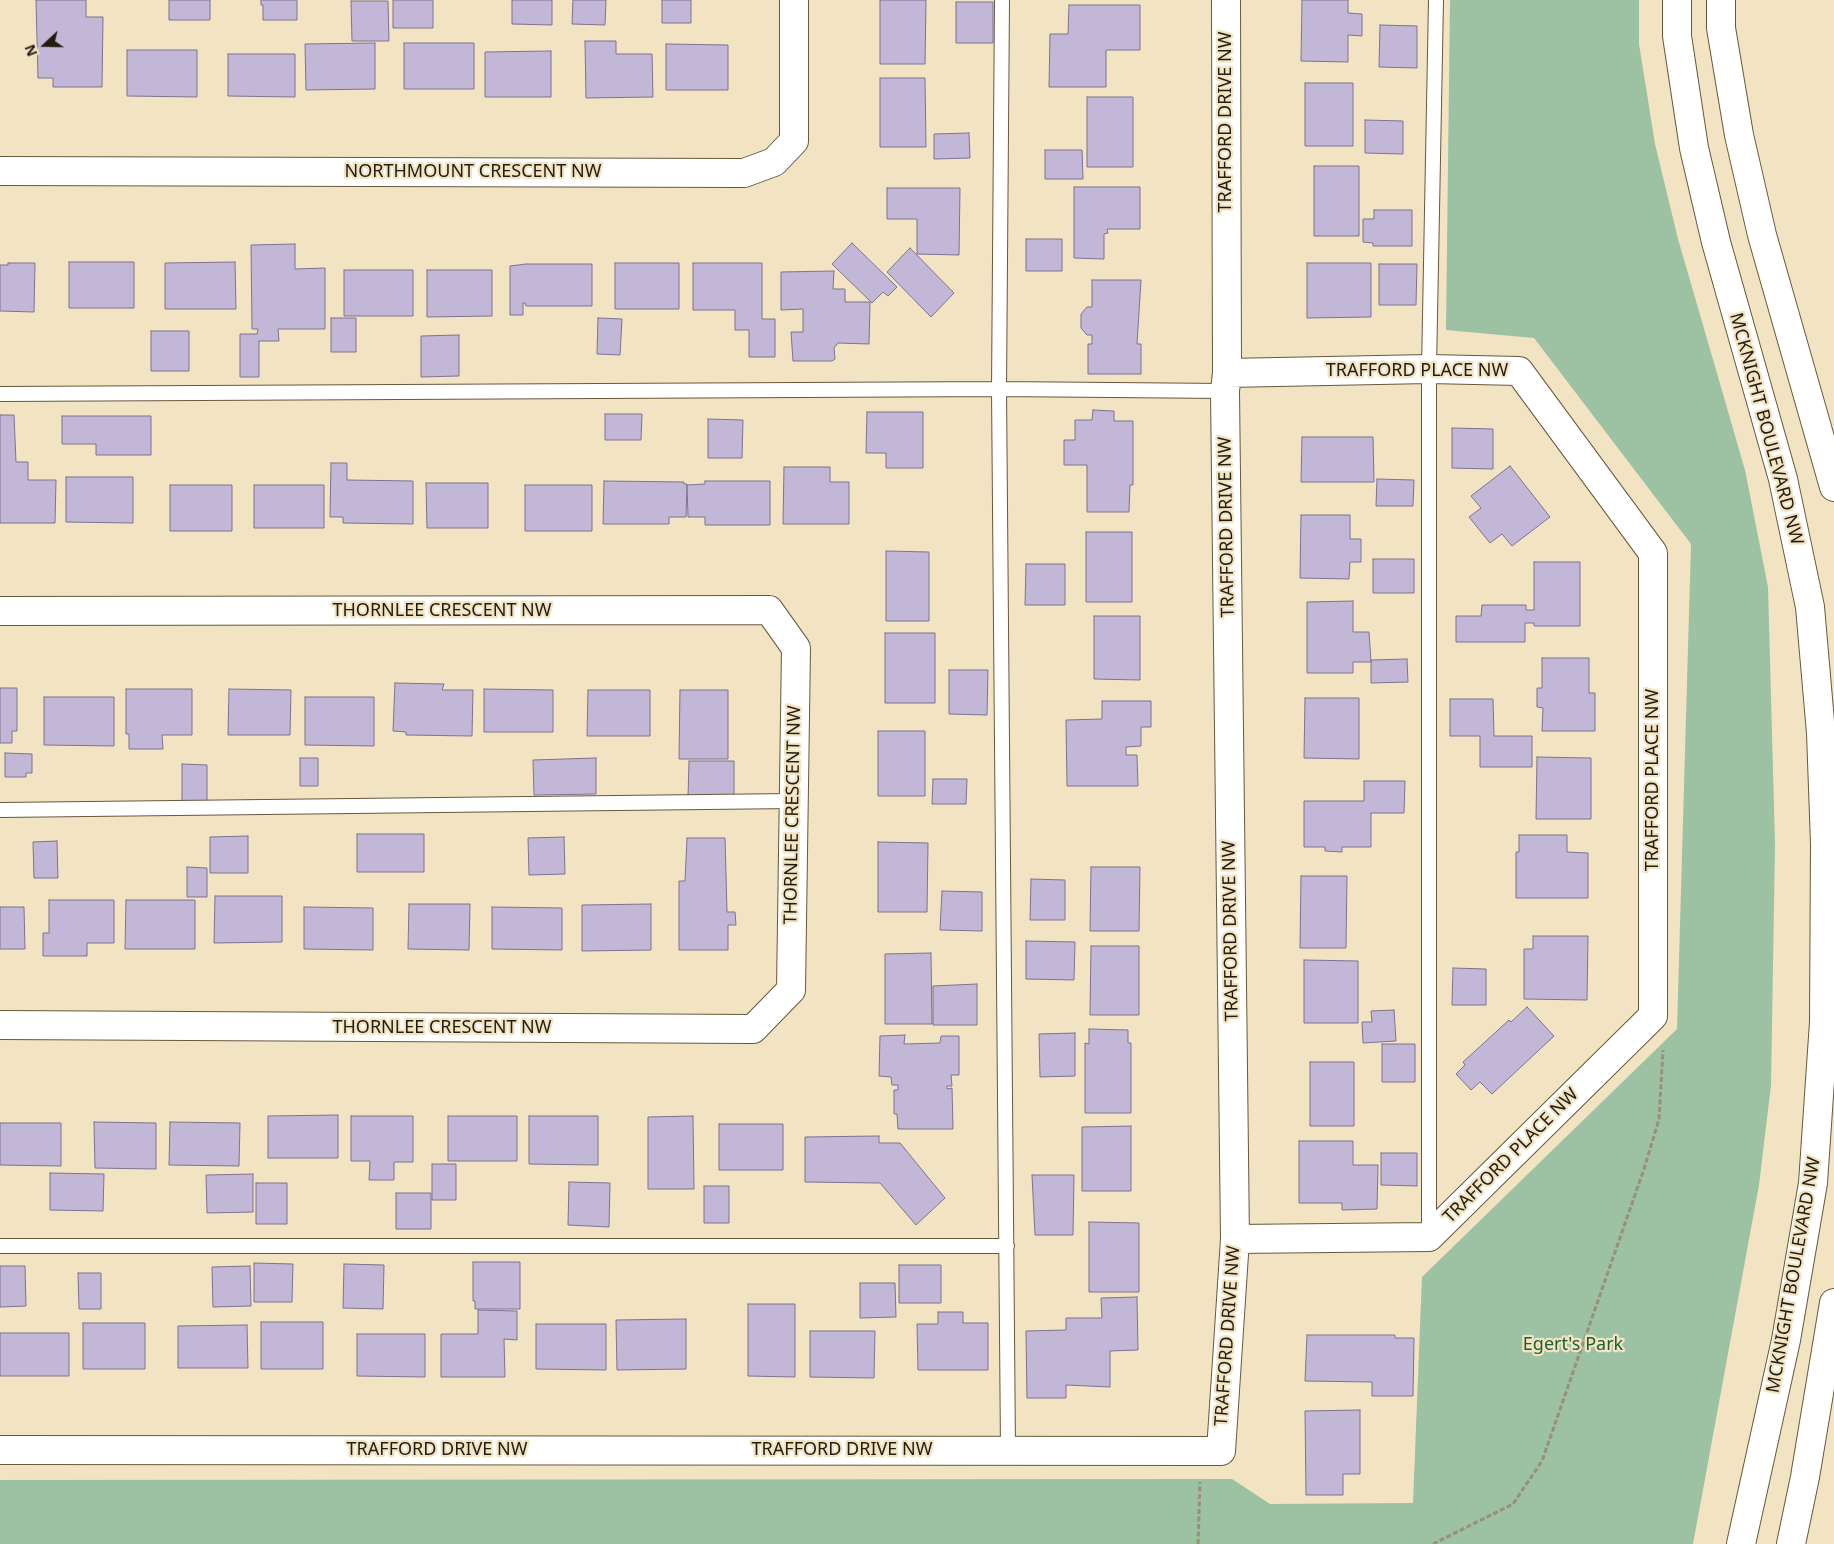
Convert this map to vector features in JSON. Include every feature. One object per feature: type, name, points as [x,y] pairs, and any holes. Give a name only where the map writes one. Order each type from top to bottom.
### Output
[{"type":"street","name":"NORTHMOUNT CRESCENT NW","points":[[0,171],[744,173],[774,162],[794,141],[794,0]]},
{"type":"street","name":"TRAFFORD DRIVE NW","points":[[0,1450],[1008,1450],[1221,1452],[1234,1239],[1226,382],[1226,0]]},
{"type":"street","name":"MCKNIGHT BOULEVARD NW","points":[[1677,0],[1676,36],[1694,148],[1716,242],[1783,478],[1810,607],[1821,733],[1825,844],[1824,1022],[1813,1183],[1786,1340],[1741,1544]]},
{"type":"street","points":[[1721,0],[1721,28],[1739,135],[1762,235],[1834,487]]},
{"type":"street","name":"TRAFFORD PLACE NW","points":[[1226,382],[1429,370],[1519,371],[1653,553],[1654,1016],[1429,1237],[1234,1239]]},
{"type":"street","name":"THORNLEE CRESCENT NW","points":[[0,612],[769,610],[796,648],[791,990],[753,1029],[0,1025]]},
{"type":"street","points":[[1832,1313],[1834,1409]]},
{"type":"street","points":[[1791,1544],[1805,1477],[1832,1313]]},
{"type":"lane","points":[[1002,0],[999,389],[1008,1450]]},
{"type":"lane","points":[[1429,1237],[1429,370],[1436,0]]},
{"type":"lane","points":[[0,394],[999,389],[1226,382]]},
{"type":"lane","points":[[0,810],[794,801]]},
{"type":"lane","points":[[0,1246],[1007,1246]]},
{"type":"path","points":[[1434,1544],[1513,1504],[1542,1461],[1644,1169],[1659,1119],[1663,1052],[1654,1016]]},
{"type":"path","points":[[1198,1544],[1201,1452]]},
{"type":"green space","name":"Egert's Park","points":[[1450,0],[1639,0],[1639,44],[1655,144],[1678,239],[1745,470],[1768,587],[1775,845],[1771,1085],[1759,1185],[1693,1544],[0,1544],[0,1480],[1232,1479],[1270,1504],[1413,1503],[1422,1277],[1677,1029],[1691,544],[1534,338],[1446,330]]},
{"type":"building","points":[[36,0],[86,0],[86,17],[103,17],[102,87],[53,87],[53,78],[38,78]]},
{"type":"building","points":[[169,0],[210,0],[210,20],[169,20]]},
{"type":"building","points":[[261,0],[297,0],[297,20],[263,20]]},
{"type":"building","points":[[393,0],[433,0],[433,28],[393,28]]},
{"type":"building","points":[[512,0],[552,0],[552,25],[512,24]]},
{"type":"building","points":[[573,0],[606,0],[605,25],[572,24]]},
{"type":"building","points":[[662,0],[691,0],[691,23],[662,23]]},
{"type":"building","points":[[880,0],[926,0],[925,64],[880,64]]},
{"type":"building","points":[[1302,0],[1348,0],[1348,13],[1362,14],[1362,36],[1348,35],[1348,62],[1301,61]]},
{"type":"building","points":[[351,1],[388,1],[389,41],[352,41]]},
{"type":"building","points":[[956,2],[993,2],[993,43],[956,43]]},
{"type":"building","points":[[1069,5],[1140,5],[1140,50],[1106,50],[1106,87],[1049,87],[1050,34],[1068,34]]},
{"type":"building","points":[[1380,25],[1417,26],[1417,68],[1379,67]]},
{"type":"building","points":[[585,41],[616,41],[616,54],[652,54],[653,97],[586,98]]},
{"type":"building","points":[[375,43],[375,89],[306,90],[305,44]]},
{"type":"building","points":[[404,43],[474,43],[474,89],[404,89]]},
{"type":"building","points":[[666,44],[728,45],[728,90],[666,90]]},
{"type":"building","points":[[127,50],[197,50],[197,97],[127,96]]},
{"type":"building","points":[[551,51],[551,97],[485,97],[485,52]]},
{"type":"building","points":[[228,54],[295,54],[295,97],[228,96]]},
{"type":"building","points":[[880,78],[925,78],[926,147],[880,147]]},
{"type":"building","points":[[1305,83],[1353,83],[1353,146],[1305,146]]},
{"type":"building","points":[[1087,97],[1133,97],[1133,167],[1087,167]]},
{"type":"building","points":[[1365,120],[1403,121],[1403,154],[1365,153]]},
{"type":"building","points":[[969,133],[970,158],[934,159],[934,134]]},
{"type":"building","points":[[1045,150],[1082,150],[1083,179],[1045,179]]},
{"type":"building","points":[[1314,166],[1359,166],[1359,236],[1314,236]]},
{"type":"building","points":[[1074,187],[1140,187],[1140,229],[1107,229],[1108,233],[1104,234],[1104,259],[1074,258]]},
{"type":"building","points":[[887,188],[960,188],[959,255],[917,254],[917,219],[887,219]]},
{"type":"building","points":[[1374,210],[1412,210],[1412,246],[1373,246],[1373,243],[1363,242],[1363,219],[1374,219]]},
{"type":"building","points":[[1026,239],[1062,239],[1062,271],[1026,271]]},
{"type":"building","points":[[852,243],[897,287],[888,296],[883,292],[872,303],[832,264]]},
{"type":"building","points":[[295,244],[295,269],[325,268],[325,329],[278,329],[279,341],[259,341],[259,377],[240,377],[240,334],[257,334],[258,329],[252,329],[251,245]]},
{"type":"building","points":[[910,248],[954,293],[931,317],[887,272]]},
{"type":"building","points":[[69,262],[134,262],[134,308],[69,308]]},
{"type":"building","points":[[235,262],[236,309],[165,309],[165,263]]},
{"type":"building","points":[[8,263],[35,263],[34,312],[0,311],[0,265],[8,265]]},
{"type":"building","points":[[615,263],[679,263],[679,309],[615,309]]},
{"type":"building","points":[[693,263],[762,263],[762,319],[775,319],[775,357],[749,357],[749,330],[735,330],[735,310],[693,310]]},
{"type":"building","points":[[1307,263],[1371,263],[1371,317],[1307,318]]},
{"type":"building","points":[[526,264],[592,264],[592,306],[526,306],[523,303],[523,315],[510,315],[510,266]]},
{"type":"building","points":[[1379,264],[1417,264],[1416,305],[1379,305]]},
{"type":"building","points":[[344,270],[413,270],[413,316],[344,316]]},
{"type":"building","points":[[427,270],[492,270],[492,316],[427,317]]},
{"type":"building","points":[[834,271],[833,289],[845,289],[845,302],[870,302],[869,344],[838,343],[834,348],[835,359],[832,361],[793,361],[791,332],[803,332],[803,309],[781,310],[781,272]]},
{"type":"building","points":[[1092,280],[1141,280],[1137,344],[1141,344],[1141,374],[1088,374],[1088,344],[1092,344],[1092,335],[1087,335],[1081,328],[1081,314],[1087,307],[1092,307]]},
{"type":"building","points":[[331,318],[356,318],[356,352],[331,352]]},
{"type":"building","points":[[598,318],[622,319],[620,355],[597,354]]},
{"type":"building","points":[[151,331],[189,331],[189,371],[151,371]]},
{"type":"building","points":[[459,335],[459,376],[421,377],[421,336]]},
{"type":"building","points":[[1093,410],[1114,411],[1114,421],[1133,421],[1133,485],[1130,485],[1129,512],[1087,512],[1087,465],[1064,465],[1064,440],[1075,440],[1075,420],[1092,420]]},
{"type":"building","points":[[867,412],[923,412],[923,468],[886,468],[886,453],[866,453]]},
{"type":"building","points":[[605,414],[642,414],[641,440],[605,440]]},
{"type":"building","points":[[0,415],[14,415],[16,462],[28,462],[28,480],[56,480],[55,523],[0,523]]},
{"type":"building","points":[[62,416],[151,416],[151,455],[96,455],[96,444],[62,444]]},
{"type":"building","points":[[708,419],[743,420],[742,458],[708,458]]},
{"type":"building","points":[[1452,428],[1493,429],[1493,469],[1452,468]]},
{"type":"building","points":[[1302,437],[1373,437],[1374,482],[1301,482]]},
{"type":"building","points":[[331,463],[347,463],[347,480],[413,481],[413,524],[343,523],[343,517],[330,517]]},
{"type":"building","points":[[1510,466],[1550,517],[1512,546],[1502,534],[1490,543],[1469,517],[1481,508],[1471,496]]},
{"type":"building","points":[[784,467],[830,467],[830,482],[849,482],[849,524],[783,524]]},
{"type":"building","points":[[66,477],[133,477],[133,523],[66,522]]},
{"type":"building","points":[[1377,479],[1414,480],[1413,506],[1376,506]]},
{"type":"building","points":[[604,481],[684,482],[684,484],[687,484],[686,517],[669,517],[669,524],[603,524]]},
{"type":"building","points":[[705,481],[770,481],[770,525],[705,525],[705,517],[688,517],[687,485],[705,484]]},
{"type":"building","points":[[426,483],[488,483],[488,528],[427,528]]},
{"type":"building","points":[[170,485],[232,485],[232,531],[170,531]]},
{"type":"building","points":[[254,485],[324,485],[324,528],[254,528]]},
{"type":"building","points":[[525,485],[592,485],[592,531],[525,531]]},
{"type":"building","points":[[1301,515],[1350,515],[1350,539],[1361,539],[1361,562],[1350,562],[1349,579],[1300,578]]},
{"type":"building","points":[[1086,532],[1132,532],[1132,602],[1086,602]]},
{"type":"building","points":[[886,551],[929,552],[929,621],[886,621]]},
{"type":"building","points":[[1373,559],[1414,559],[1414,593],[1373,593]]},
{"type":"building","points":[[1534,562],[1580,562],[1580,626],[1534,626],[1534,623],[1525,623],[1525,642],[1456,642],[1456,616],[1481,616],[1482,605],[1526,605],[1526,610],[1534,610]]},
{"type":"building","points":[[1026,564],[1065,564],[1065,605],[1025,605]]},
{"type":"building","points":[[1353,601],[1353,632],[1369,632],[1371,662],[1353,662],[1353,673],[1307,673],[1307,602]]},
{"type":"building","points":[[1094,616],[1140,616],[1140,680],[1094,679]]},
{"type":"building","points":[[885,633],[935,633],[935,703],[885,703]]},
{"type":"building","points":[[1542,658],[1589,658],[1589,693],[1595,693],[1595,731],[1542,731],[1543,708],[1537,707],[1537,688],[1542,688]]},
{"type":"building","points":[[1407,659],[1408,682],[1371,683],[1371,660]]},
{"type":"building","points":[[949,670],[988,670],[987,715],[949,714]]},
{"type":"building","points":[[395,683],[444,684],[442,690],[473,690],[472,736],[406,735],[406,732],[393,731]]},
{"type":"building","points":[[0,688],[17,688],[17,731],[12,731],[12,743],[0,743]]},
{"type":"building","points":[[126,689],[192,689],[192,735],[162,735],[163,749],[129,749],[129,734],[126,734]]},
{"type":"building","points":[[229,689],[291,690],[290,735],[228,735]]},
{"type":"building","points":[[484,689],[553,690],[553,732],[484,732]]},
{"type":"building","points":[[588,690],[650,690],[650,736],[587,736]]},
{"type":"building","points":[[680,690],[728,690],[728,759],[679,759]]},
{"type":"building","points":[[44,697],[114,697],[114,746],[44,745]]},
{"type":"building","points":[[305,697],[374,697],[374,746],[305,745]]},
{"type":"building","points":[[1305,698],[1359,698],[1359,759],[1304,758]]},
{"type":"building","points":[[1450,699],[1493,699],[1494,736],[1532,736],[1532,767],[1480,767],[1480,736],[1450,736]]},
{"type":"building","points":[[1102,701],[1151,701],[1151,727],[1141,727],[1141,746],[1126,747],[1126,755],[1137,755],[1138,786],[1067,786],[1066,720],[1102,719]]},
{"type":"building","points":[[878,731],[925,731],[925,796],[878,796]]},
{"type":"building","points":[[5,753],[32,754],[32,773],[26,773],[26,777],[5,777]]},
{"type":"building","points":[[1537,757],[1591,758],[1591,819],[1536,819]]},
{"type":"building","points":[[300,758],[318,758],[318,786],[300,786]]},
{"type":"building","points":[[596,758],[596,794],[534,795],[533,760]]},
{"type":"building","points":[[689,761],[734,761],[734,799],[688,798]]},
{"type":"building","points":[[182,764],[207,765],[207,802],[182,802]]},
{"type":"building","points":[[933,779],[967,779],[966,804],[932,804]]},
{"type":"building","points":[[1364,781],[1405,781],[1404,813],[1371,813],[1371,847],[1342,847],[1342,852],[1325,851],[1325,847],[1304,847],[1304,801],[1364,801]]},
{"type":"building","points":[[357,834],[424,834],[424,872],[357,872]]},
{"type":"building","points":[[1519,835],[1567,835],[1567,852],[1588,853],[1588,898],[1516,898],[1516,852],[1519,852]]},
{"type":"building","points":[[248,836],[248,873],[210,873],[210,837]]},
{"type":"building","points":[[564,837],[565,874],[529,875],[528,838]]},
{"type":"building","points":[[687,838],[725,838],[727,912],[735,912],[736,925],[728,925],[728,950],[679,950],[679,881],[685,881]]},
{"type":"building","points":[[57,841],[58,878],[34,878],[33,842]]},
{"type":"building","points":[[878,842],[928,843],[927,912],[878,912]]},
{"type":"building","points":[[187,867],[207,868],[207,897],[187,897]]},
{"type":"building","points":[[1091,867],[1140,867],[1139,931],[1090,931]]},
{"type":"building","points":[[1301,876],[1347,876],[1346,948],[1300,948]]},
{"type":"building","points":[[1031,879],[1065,880],[1065,920],[1030,920]]},
{"type":"building","points":[[942,891],[982,892],[982,931],[940,930]]},
{"type":"building","points":[[215,896],[282,896],[282,942],[214,943]]},
{"type":"building","points":[[49,900],[114,900],[114,943],[87,943],[87,956],[43,956],[43,933],[49,933]]},
{"type":"building","points":[[126,900],[195,900],[195,949],[125,949]]},
{"type":"building","points":[[409,904],[470,904],[469,950],[408,949]]},
{"type":"building","points":[[651,904],[651,950],[582,951],[582,905]]},
{"type":"building","points":[[0,907],[24,907],[25,949],[0,949]]},
{"type":"building","points":[[304,907],[373,908],[373,950],[304,949]]},
{"type":"building","points":[[492,907],[562,908],[562,950],[492,949]]},
{"type":"building","points":[[1533,936],[1588,936],[1587,1000],[1524,999],[1524,949],[1533,949]]},
{"type":"building","points":[[1026,941],[1075,942],[1074,980],[1026,979]]},
{"type":"building","points":[[1091,946],[1139,946],[1139,1015],[1090,1015]]},
{"type":"building","points":[[931,953],[932,1024],[885,1024],[885,954]]},
{"type":"building","points":[[1304,960],[1358,961],[1358,1023],[1304,1023]]},
{"type":"building","points":[[1453,968],[1486,969],[1486,1005],[1452,1005]]},
{"type":"building","points":[[977,984],[977,1025],[933,1025],[933,986]]},
{"type":"building","points":[[1527,1007],[1554,1036],[1492,1094],[1480,1082],[1471,1090],[1456,1074],[1465,1065],[1463,1062],[1509,1020],[1511,1022]]},
{"type":"building","points":[[1394,1010],[1396,1041],[1363,1043],[1362,1022],[1372,1022],[1371,1011]]},
{"type":"building","points":[[1089,1029],[1128,1030],[1128,1043],[1131,1043],[1131,1113],[1085,1113],[1085,1043],[1089,1044]]},
{"type":"building","points":[[1075,1033],[1075,1076],[1040,1077],[1039,1034]]},
{"type":"building","points":[[905,1035],[904,1044],[940,1043],[941,1036],[959,1036],[959,1075],[951,1075],[952,1086],[947,1086],[947,1089],[952,1088],[953,1129],[898,1129],[897,1114],[894,1114],[894,1090],[898,1090],[898,1085],[892,1085],[891,1077],[879,1076],[880,1036]]},
{"type":"building","points":[[1382,1044],[1415,1044],[1415,1082],[1382,1082]]},
{"type":"building","points":[[1310,1062],[1354,1062],[1354,1126],[1310,1126]]},
{"type":"building","points":[[338,1115],[338,1158],[268,1158],[268,1116]]},
{"type":"building","points":[[351,1116],[413,1116],[413,1162],[394,1162],[394,1180],[369,1180],[370,1161],[351,1161]]},
{"type":"building","points":[[448,1116],[517,1116],[517,1161],[448,1161]]},
{"type":"building","points":[[529,1116],[598,1116],[598,1165],[529,1164]]},
{"type":"building","points":[[693,1116],[694,1189],[648,1189],[648,1117]]},
{"type":"building","points":[[94,1122],[156,1123],[156,1169],[95,1168]]},
{"type":"building","points":[[170,1122],[240,1123],[239,1166],[169,1165]]},
{"type":"building","points":[[0,1123],[61,1123],[61,1166],[0,1165]]},
{"type":"building","points":[[719,1124],[783,1124],[783,1170],[719,1170]]},
{"type":"building","points":[[1131,1126],[1131,1191],[1082,1191],[1082,1127]]},
{"type":"building","points":[[879,1136],[879,1143],[900,1143],[945,1198],[916,1225],[880,1183],[805,1182],[805,1137]]},
{"type":"building","points":[[1299,1141],[1353,1141],[1353,1165],[1378,1165],[1377,1209],[1342,1210],[1342,1203],[1299,1203]]},
{"type":"building","points":[[1381,1153],[1417,1153],[1417,1186],[1381,1185]]},
{"type":"building","points":[[432,1164],[456,1164],[456,1200],[432,1200]]},
{"type":"building","points":[[50,1173],[104,1174],[103,1211],[50,1210]]},
{"type":"building","points":[[253,1174],[253,1212],[207,1213],[206,1175]]},
{"type":"building","points":[[1032,1175],[1074,1175],[1073,1235],[1035,1235]]},
{"type":"building","points":[[569,1182],[610,1183],[609,1227],[568,1225]]},
{"type":"building","points":[[256,1183],[287,1183],[287,1224],[256,1224]]},
{"type":"building","points":[[704,1186],[729,1186],[729,1223],[704,1223]]},
{"type":"building","points":[[396,1193],[431,1193],[431,1229],[396,1229]]},
{"type":"building","points":[[1089,1222],[1139,1223],[1139,1292],[1089,1292]]},
{"type":"building","points":[[473,1262],[520,1262],[520,1309],[475,1309],[475,1301],[473,1301]]},
{"type":"building","points":[[254,1263],[293,1264],[292,1302],[254,1302]]},
{"type":"building","points":[[344,1264],[384,1265],[383,1309],[343,1308]]},
{"type":"building","points":[[899,1265],[941,1265],[941,1303],[899,1303]]},
{"type":"building","points":[[0,1266],[25,1266],[26,1306],[0,1307]]},
{"type":"building","points":[[250,1266],[251,1306],[213,1307],[212,1267]]},
{"type":"building","points":[[78,1273],[101,1273],[101,1309],[79,1309]]},
{"type":"building","points":[[860,1283],[895,1283],[896,1317],[860,1318]]},
{"type":"building","points":[[1137,1297],[1138,1350],[1110,1351],[1110,1387],[1066,1385],[1066,1398],[1027,1398],[1026,1331],[1066,1330],[1066,1318],[1102,1318],[1101,1298]]},
{"type":"building","points":[[748,1304],[795,1304],[795,1377],[748,1376]]},
{"type":"building","points":[[478,1310],[517,1311],[517,1340],[504,1339],[505,1377],[441,1377],[441,1334],[478,1334]]},
{"type":"building","points":[[938,1312],[963,1312],[963,1323],[988,1323],[988,1370],[918,1370],[917,1324],[938,1324]]},
{"type":"building","points":[[686,1319],[686,1369],[617,1370],[616,1320]]},
{"type":"building","points":[[261,1322],[323,1322],[323,1369],[261,1369]]},
{"type":"building","points":[[83,1323],[145,1323],[145,1369],[83,1369]]},
{"type":"building","points":[[536,1324],[606,1324],[606,1370],[536,1369]]},
{"type":"building","points":[[247,1325],[248,1368],[178,1368],[178,1326]]},
{"type":"building","points":[[810,1331],[875,1331],[874,1378],[810,1377]]},
{"type":"building","points":[[0,1333],[69,1333],[69,1376],[0,1376]]},
{"type":"building","points":[[357,1334],[425,1334],[425,1377],[357,1376]]},
{"type":"building","points":[[1307,1335],[1395,1335],[1395,1338],[1414,1338],[1413,1396],[1372,1396],[1372,1382],[1305,1381]]},
{"type":"building","points":[[1360,1410],[1360,1474],[1343,1474],[1343,1495],[1306,1495],[1305,1411]]}]
